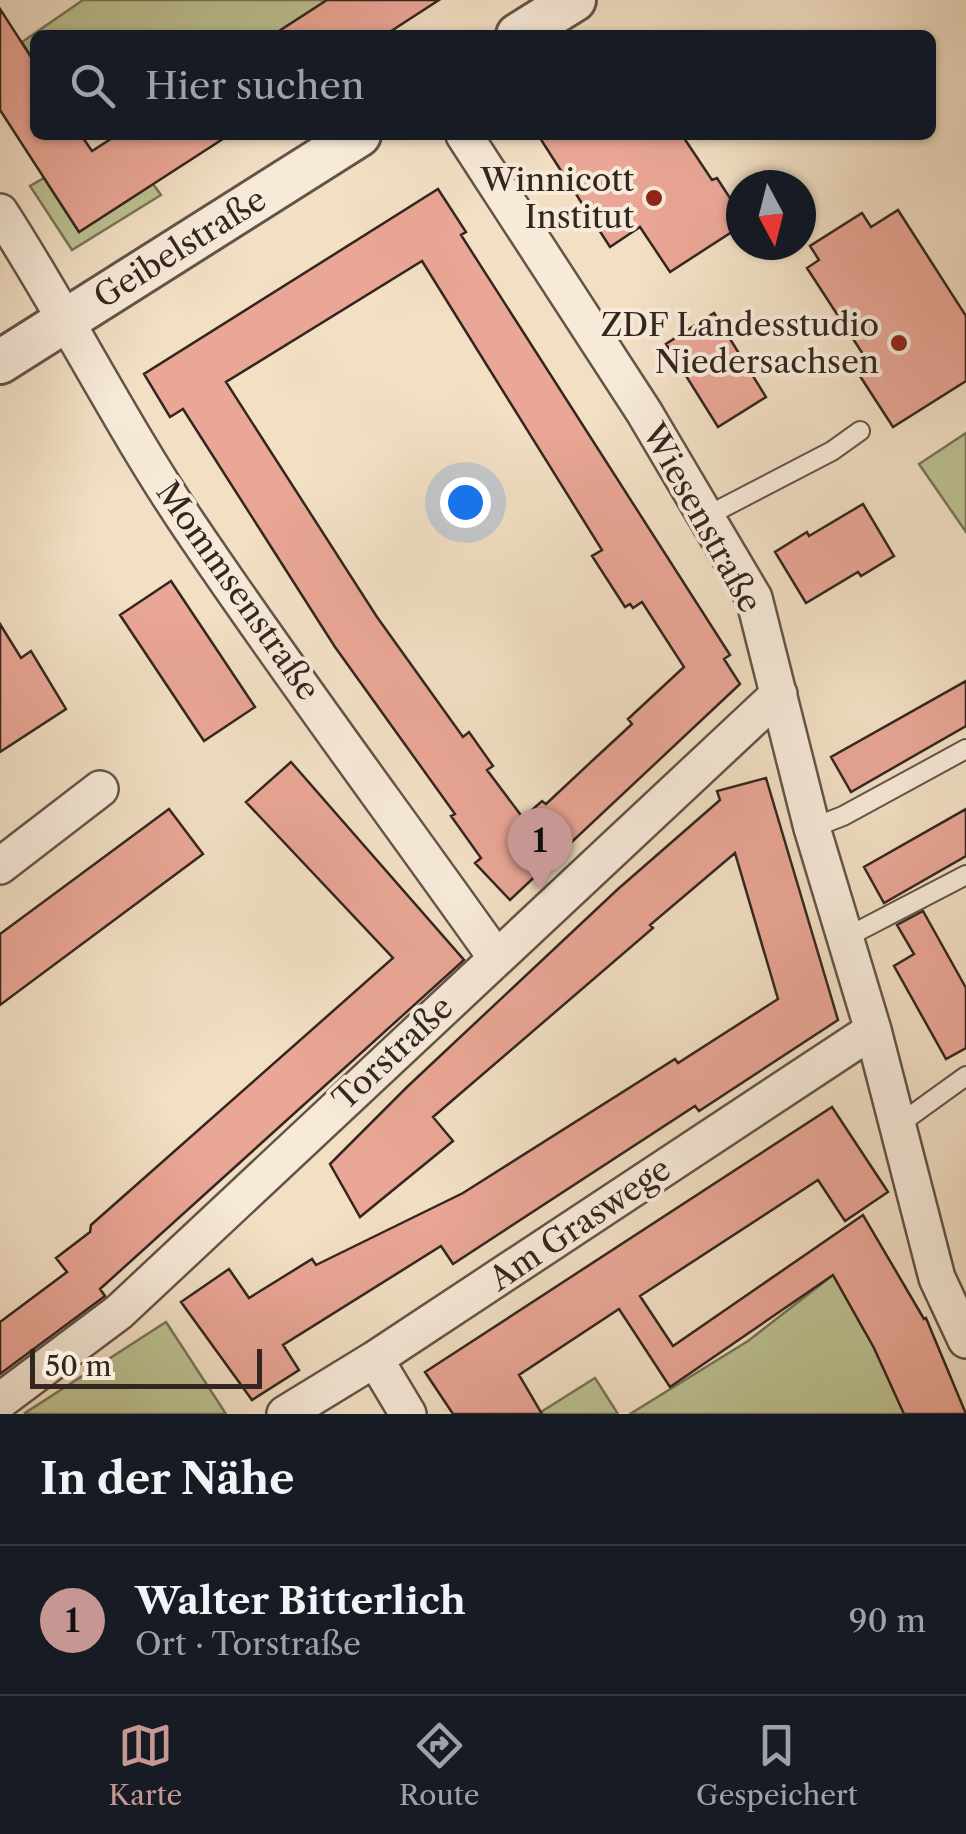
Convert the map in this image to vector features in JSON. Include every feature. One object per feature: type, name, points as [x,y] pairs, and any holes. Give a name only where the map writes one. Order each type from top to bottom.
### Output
[{"type":"street","points":[[526,30],[574,0]]},
{"type":"street","name":"Geibelstraße","points":[[0,362],[352,140]]},
{"type":"street","name":"Wiesenstraße","points":[[467,140],[644,412],[754,598],[812,828],[873,1030],[937,1278],[966,1340]]},
{"type":"street","name":"Mommsenstraße","points":[[0,212],[49,287],[88,363],[187,523],[495,956]]},
{"type":"street","name":"Torstraße","points":[[0,1402],[119,1312],[778,694]]},
{"type":"street","points":[[0,866],[100,789]]},
{"type":"street","name":"Am Graswege","points":[[285,1414],[375,1360],[873,1030]]},
{"type":"street","points":[[375,1360],[408,1414]]},
{"type":"lane","points":[[707,516],[832,452],[860,431]]},
{"type":"lane","points":[[812,828],[843,816],[966,749]]},
{"type":"lane","points":[[844,938],[966,875]]},
{"type":"lane","points":[[898,1125],[966,1076]]},
{"type":"green space","points":[[83,0],[327,0],[281,30],[39,30]]},
{"type":"green space","points":[[30,36],[30,55],[22,42]]},
{"type":"green space","points":[[44,178],[79,232],[153,184],[161,195],[72,250],[30,186]]},
{"type":"green space","points":[[966,433],[966,532],[919,464]]},
{"type":"green space","points":[[833,1275],[865,1332],[891,1317],[904,1414],[630,1414],[748,1341]]},
{"type":"green space","points":[[166,1322],[226,1414],[25,1413]]},
{"type":"green space","points":[[595,1378],[618,1414],[542,1414],[541,1412]]},
{"type":"building","points":[[327,0],[439,0],[393,30],[281,30]]},
{"type":"building","points":[[0,9],[30,55],[30,140],[84,140],[92,151],[109,140],[221,140],[79,232],[0,110]]},
{"type":"building","name":"Winnicott Institut","points":[[541,140],[685,140],[712,180],[717,178],[726,192],[726,236],[670,272],[640,227],[610,247]]},
{"type":"building","points":[[438,189],[466,232],[461,235],[730,655],[724,659],[740,684],[510,900],[475,863],[481,858],[451,816],[455,814],[335,647],[183,409],[170,417],[144,374]],"holes":[[[422,261],[602,550],[592,556],[625,607],[630,604],[633,608],[642,602],[684,667],[628,719],[632,724],[546,804],[542,801],[523,818],[487,770],[493,766],[469,732],[463,737],[377,617],[226,382]]]},
{"type":"building","points":[[898,210],[966,316],[966,381],[893,427],[860,376],[872,368],[807,268],[819,260],[816,242],[862,213],[871,227]]},
{"type":"building","points":[[714,313],[766,397],[718,427],[666,344]]},
{"type":"building","points":[[863,504],[894,556],[806,603],[775,552]]},
{"type":"building","points":[[171,581],[255,707],[204,741],[120,615]]},
{"type":"building","points":[[0,624],[21,658],[31,651],[66,709],[0,752]]},
{"type":"building","points":[[966,681],[966,726],[851,792],[831,757]]},
{"type":"building","points":[[291,762],[464,960],[100,1289],[105,1296],[0,1374],[0,1322],[67,1272],[56,1258],[90,1232],[91,1225],[393,958],[246,802]]},
{"type":"building","points":[[766,778],[838,1020],[699,1111],[695,1106],[453,1264],[441,1246],[283,1345],[299,1370],[252,1400],[181,1302],[229,1269],[249,1298],[312,1259],[316,1265],[463,1193],[778,999],[735,853],[433,1117],[453,1141],[360,1217],[330,1164],[618,889],[720,800],[717,791]]},
{"type":"building","points":[[169,809],[203,854],[0,1005],[0,934]]},
{"type":"building","points":[[966,809],[966,856],[884,903],[864,867]]},
{"type":"building","points":[[923,911],[966,988],[966,1048],[946,1059],[894,966],[914,954],[897,925]]},
{"type":"building","points":[[832,1107],[888,1192],[845,1221],[818,1180],[640,1296],[673,1346],[863,1215],[926,1318],[966,1414],[904,1414],[874,1348],[833,1275],[670,1387],[619,1309],[519,1375],[542,1414],[453,1414],[425,1372]]},
{"type":"place","name":"Winnicott Institut","points":[[654,198]]},
{"type":"place","name":"ZDF Landesstudio Niedersachsen","points":[[899,343]]},
{"type":"place","name":"Walter Bitterlich","points":[[540,890]]}]
